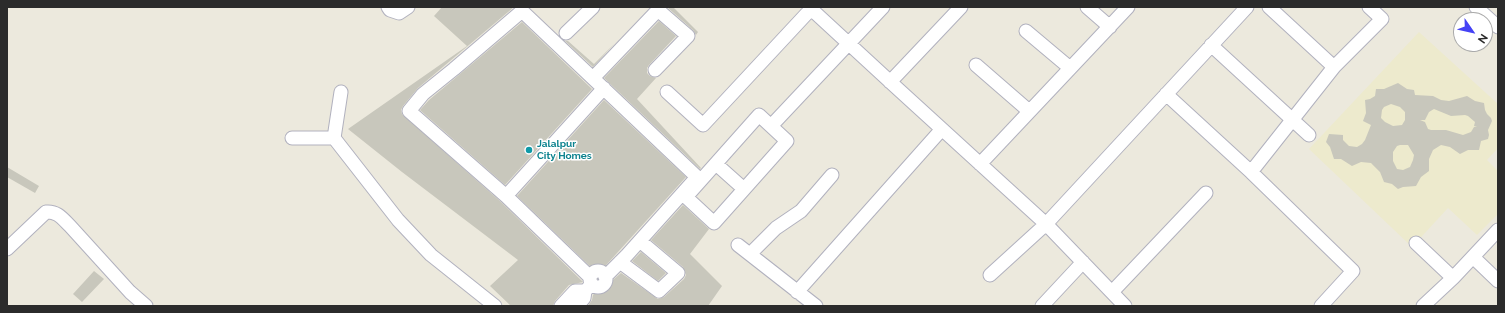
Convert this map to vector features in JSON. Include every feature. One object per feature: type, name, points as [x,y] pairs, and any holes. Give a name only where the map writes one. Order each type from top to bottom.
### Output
[{"type":"street","points":[[388,7],[390,10],[399,13],[408,7]]},
{"type":"street","points":[[566,33],[593,7]]},
{"type":"street","points":[[771,126],[883,7]]},
{"type":"street","points":[[890,82],[960,7]]},
{"type":"street","points":[[1087,7],[1110,27]]},
{"type":"street","points":[[980,164],[1128,7]]},
{"type":"street","points":[[990,275],[1046,224],[1247,7]]},
{"type":"street","points":[[1269,7],[1334,66]]},
{"type":"street","points":[[1251,172],[1334,66],[1382,19],[1369,7]]},
{"type":"street","points":[[1476,7],[1498,27]]},
{"type":"street","points":[[667,92],[703,125],[810,8],[1046,224],[1125,306]]},
{"type":"street","points":[[593,78],[658,10],[688,36],[655,70]]},
{"type":"street","points":[[577,306],[584,298],[593,273],[597,271],[602,272],[605,276],[640,241],[697,177],[522,11],[423,94],[409,111],[506,196],[589,284]]},
{"type":"street","points":[[1026,31],[1070,68]]},
{"type":"street","points":[[1211,45],[1309,136]]},
{"type":"street","points":[[976,65],[1030,111]]},
{"type":"street","points":[[506,196],[604,88]]},
{"type":"street","points":[[340,92],[334,138],[398,220],[431,255],[495,306]]},
{"type":"street","points":[[1166,94],[1251,172],[1353,271],[1321,306]]},
{"type":"street","points":[[759,116],[787,142],[714,223],[686,197],[716,164],[759,116]]},
{"type":"street","points":[[797,292],[942,129]]},
{"type":"street","points":[[292,138],[334,138]]},
{"type":"street","points":[[716,164],[744,189]]},
{"type":"street","points":[[750,254],[776,228],[801,210],[832,175]]},
{"type":"street","points":[[1112,292],[1206,193]]},
{"type":"street","points":[[7,249],[46,212],[53,212],[60,215],[130,292],[146,306]]},
{"type":"street","points":[[1424,306],[1453,278],[1498,230]]},
{"type":"street","points":[[620,262],[659,291],[678,273],[640,241]]},
{"type":"street","points":[[1416,243],[1453,278]]},
{"type":"street","points":[[738,245],[816,306]]},
{"type":"street","points":[[1473,257],[1498,281]]},
{"type":"street","points":[[1042,306],[1083,262]]},
{"type":"street","points":[[561,306],[575,291],[589,284]]},
{"type":"shaded area","points":[[1419,32],[1498,104],[1498,148],[1487,160],[1498,171],[1498,214],[1477,235],[1448,208],[1412,247],[1309,149]]},
{"type":"building","points":[[442,7],[514,7],[418,88],[403,106],[401,110],[402,114],[501,202],[583,282],[569,285],[555,301],[553,306],[511,306],[490,286],[518,260],[348,129],[467,46],[434,16]]},
{"type":"building","points":[[667,7],[673,7],[698,32],[696,35],[693,30]]},
{"type":"building","points":[[659,21],[676,36],[647,68],[647,73],[656,78],[637,99],[701,168],[700,169],[604,78]]},
{"type":"building","points":[[522,22],[592,89],[505,185],[420,110],[429,100]]},
{"type":"building","points":[[565,41],[568,41],[594,64],[614,44],[593,67]]},
{"type":"building","points":[[1398,83],[1407,89],[1414,90],[1415,95],[1433,96],[1441,100],[1449,101],[1467,96],[1475,101],[1484,103],[1485,110],[1492,121],[1488,130],[1488,139],[1481,141],[1479,150],[1468,150],[1460,154],[1450,147],[1441,145],[1433,150],[1429,159],[1429,171],[1421,177],[1416,186],[1398,189],[1392,184],[1384,182],[1380,172],[1371,163],[1361,162],[1352,166],[1341,159],[1334,159],[1330,147],[1326,142],[1329,134],[1343,135],[1343,140],[1349,146],[1357,147],[1362,144],[1371,125],[1363,121],[1366,113],[1365,100],[1375,96],[1376,89],[1384,89]],"holes":[[[1391,104],[1400,107],[1405,112],[1405,120],[1402,125],[1393,126],[1381,118],[1384,107]],[[1434,109],[1451,116],[1465,115],[1475,122],[1474,126],[1477,127],[1474,127],[1471,132],[1463,135],[1446,130],[1431,130],[1428,129],[1425,122],[1420,120],[1425,120],[1429,112]],[[1408,145],[1414,155],[1410,167],[1403,170],[1397,169],[1393,161],[1393,152],[1397,146]]]},
{"type":"building","points":[[604,100],[686,177],[598,274],[517,196]]},
{"type":"building","points":[[7,167],[39,186],[35,193],[7,177]]},
{"type":"building","points":[[683,205],[709,229],[690,254],[722,286],[708,306],[588,306],[593,295],[600,286],[600,283],[607,285],[621,273],[658,299],[664,297],[684,279],[686,275],[683,267],[651,240]]},
{"type":"building","points":[[641,252],[666,273],[658,281],[632,261]]},
{"type":"building","points":[[94,271],[104,279],[82,302],[73,294]]},
{"type":"place","name":"Jalalpur City Homes","points":[[529,150]]}]
